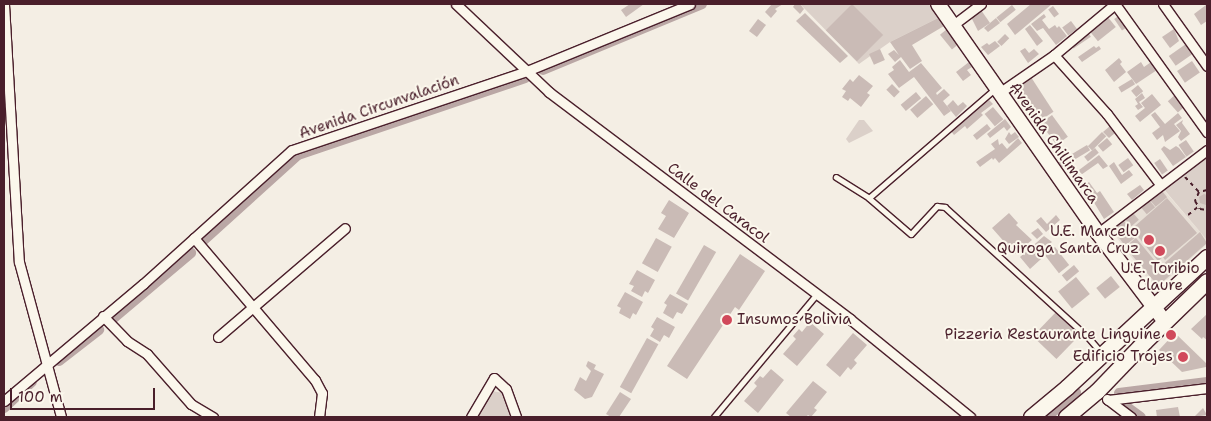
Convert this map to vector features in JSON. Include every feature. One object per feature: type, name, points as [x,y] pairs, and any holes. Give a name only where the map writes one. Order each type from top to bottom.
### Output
[{"type":"main road","name":"Avenida Chillimarca","points":[[938,4],[1098,233],[1152,308],[1165,322]]},
{"type":"main road","points":[[1031,417],[1207,257]]},
{"type":"main road","points":[[1066,417],[1103,395],[1165,322],[1207,281]]},
{"type":"street","points":[[4,4],[19,262],[45,364],[61,417]]},
{"type":"street","name":"Calle del Caracol","points":[[456,4],[550,92],[817,294],[970,417]]},
{"type":"street","name":"Avenida Circunvalación","points":[[4,401],[194,238],[292,150],[526,71],[690,4]]},
{"type":"street","points":[[953,25],[981,4]]},
{"type":"street","points":[[997,91],[1054,55],[1115,4],[1207,132]]},
{"type":"street","points":[[1163,4],[1207,66]]},
{"type":"street","points":[[1054,55],[1107,114],[1160,184]]},
{"type":"street","points":[[1098,233],[1207,150]]},
{"type":"street","points":[[218,337],[345,228]]},
{"type":"street","points":[[194,238],[315,380],[322,393],[319,417]]},
{"type":"street","points":[[103,316],[127,341],[147,354],[191,404],[213,417]]},
{"type":"street","points":[[471,417],[494,378],[506,389],[516,417]]},
{"type":"street","points":[[1103,395],[1207,388]]},
{"type":"street","points":[[1103,395],[1130,417]]},
{"type":"lane","points":[[868,198],[997,91]]},
{"type":"lane","points":[[836,177],[868,198],[910,234],[937,206],[945,206],[1088,336],[1102,354]]},
{"type":"lane","points":[[714,417],[817,294]]},
{"type":"path","points":[[1183,175],[1199,192]]},
{"type":"path","points":[[1199,192],[1207,190]]},
{"type":"path","points":[[1199,192],[1195,201],[1198,207],[1207,210]]},
{"type":"path","points":[[1188,215],[1198,207]]},
{"type":"shaded area","points":[[800,4],[929,4],[938,18],[890,42],[859,64]]},
{"type":"shaded area","points":[[859,120],[864,120],[873,131],[849,143],[846,139]]},
{"type":"shaded area","points":[[1207,152],[1207,240],[1162,187]]},
{"type":"shaded area","points":[[1163,189],[1207,240],[1207,244],[1156,290],[1111,230]]},
{"type":"shaded area","points":[[492,391],[503,393],[510,417],[475,417]]},
{"type":"building","points":[[630,4],[644,4],[626,17],[621,10]]},
{"type":"building","points":[[772,4],[783,4],[775,9],[777,11],[771,18],[765,12]]},
{"type":"building","points":[[795,4],[800,4],[804,9],[800,14],[793,7]]},
{"type":"building","points":[[852,4],[883,35],[857,61],[826,30]]},
{"type":"building","points":[[1031,4],[1052,4],[1015,35],[1007,24]]},
{"type":"building","points":[[1012,5],[1016,10],[1000,22],[996,18]]},
{"type":"building","points":[[1206,5],[1207,21],[1201,25],[1194,14]]},
{"type":"building","points":[[1053,6],[1059,14],[1054,18],[1048,10]]},
{"type":"building","points":[[981,10],[990,23],[978,31],[971,17]]},
{"type":"building","points":[[805,13],[848,56],[840,63],[796,21]]},
{"type":"building","points":[[1044,14],[1046,17],[1042,20],[1049,29],[1055,25],[1057,28],[1059,26],[1067,36],[1056,45],[1043,28],[1037,31],[1031,24]]},
{"type":"building","points":[[1120,15],[1128,27],[1122,31],[1114,19]]},
{"type":"building","points":[[1107,16],[1116,27],[1098,41],[1089,30]]},
{"type":"building","points":[[938,18],[944,26],[912,45],[922,61],[910,69],[901,57],[895,62],[888,54],[894,50],[899,55],[890,42]]},
{"type":"building","points":[[996,18],[1000,23],[988,32],[984,28]]},
{"type":"building","points":[[758,19],[766,25],[757,37],[749,31]]},
{"type":"building","points":[[1071,21],[1077,29],[1068,36],[1062,28]]},
{"type":"building","points":[[1030,25],[1043,41],[1037,46],[1025,29]]},
{"type":"building","points":[[947,29],[959,44],[952,49],[940,35]]},
{"type":"building","points":[[1174,29],[1179,41],[1170,48],[1162,37]]},
{"type":"building","points":[[1087,31],[1091,37],[1074,49],[1070,43]]},
{"type":"building","points":[[1005,34],[1009,38],[1001,46],[997,42]]},
{"type":"building","points":[[995,41],[1000,46],[988,55],[981,47]]},
{"type":"building","points":[[1186,44],[1193,54],[1176,66],[1169,56]]},
{"type":"building","points":[[1094,46],[1096,48],[1099,46],[1101,49],[1082,62],[1078,57]]},
{"type":"building","points":[[1025,48],[1029,53],[1034,49],[1039,54],[1028,63],[1020,51]]},
{"type":"building","points":[[880,49],[885,60],[874,65],[869,54]]},
{"type":"building","points":[[1119,58],[1122,62],[1120,64],[1126,72],[1114,82],[1105,70]]},
{"type":"building","points":[[900,60],[909,72],[921,63],[942,88],[936,93],[937,95],[944,89],[950,95],[943,101],[951,111],[944,116],[914,77],[899,88],[888,74],[894,70],[892,67]]},
{"type":"building","points":[[1154,60],[1160,68],[1136,84],[1127,72],[1141,62],[1144,67]]},
{"type":"building","points":[[1192,61],[1200,73],[1185,83],[1177,71]]},
{"type":"building","points":[[969,62],[972,67],[967,70],[971,75],[963,81],[956,72]]},
{"type":"building","points":[[1029,74],[1054,112],[1040,120],[1016,83]]},
{"type":"building","points":[[859,75],[873,86],[867,93],[870,95],[861,107],[850,98],[848,101],[842,97],[846,91],[842,89],[850,79],[853,82]]},
{"type":"building","points":[[1132,79],[1135,84],[1121,92],[1118,87]]},
{"type":"building","points":[[892,84],[900,92],[894,97],[886,90]]},
{"type":"building","points":[[1138,85],[1143,91],[1136,97],[1131,91]]},
{"type":"building","points":[[916,92],[921,98],[906,111],[901,105]]},
{"type":"building","points":[[1142,93],[1145,98],[1139,102],[1143,107],[1138,110],[1135,106],[1138,104],[1135,99]]},
{"type":"building","points":[[1152,94],[1161,105],[1140,122],[1135,116],[1145,108],[1141,103]]},
{"type":"building","points":[[1176,94],[1186,105],[1178,113],[1168,101]]},
{"type":"building","points":[[926,96],[933,104],[917,118],[910,110]]},
{"type":"building","points":[[953,100],[958,106],[963,102],[967,106],[956,117],[947,106]]},
{"type":"building","points":[[989,100],[993,104],[981,113],[983,115],[967,129],[965,126],[954,135],[951,131]]},
{"type":"building","points":[[993,107],[1003,119],[995,126],[985,114]]},
{"type":"building","points":[[1155,112],[1165,124],[1178,113],[1182,118],[1174,124],[1180,131],[1165,142],[1163,135],[1157,140],[1152,133],[1160,127],[1151,115]]},
{"type":"building","points":[[1052,115],[1068,137],[1057,145],[1041,123]]},
{"type":"building","points":[[1005,119],[1011,127],[1007,131],[1004,127],[990,138],[987,134]]},
{"type":"building","points":[[1183,120],[1182,123],[1190,134],[1181,141],[1178,137],[1181,131],[1176,125]]},
{"type":"building","points":[[987,124],[991,129],[977,140],[973,135]]},
{"type":"building","points":[[1110,126],[1115,133],[1109,138],[1103,132]]},
{"type":"building","points":[[1009,132],[1011,135],[1015,132],[1019,137],[1009,144],[1005,139]]},
{"type":"building","points":[[1102,132],[1106,136],[1092,150],[1088,146]]},
{"type":"building","points":[[1018,138],[1022,143],[999,163],[995,158],[993,160],[992,158],[980,167],[976,162],[995,149],[991,144],[998,139],[999,145],[1002,143],[1007,149]]},
{"type":"building","points":[[1107,138],[1112,144],[1103,152],[1098,146]]},
{"type":"building","points":[[1186,140],[1194,152],[1186,157],[1179,145]]},
{"type":"building","points":[[1087,145],[1090,150],[1062,167],[1059,162]]},
{"type":"building","points":[[1164,146],[1170,150],[1176,146],[1186,157],[1173,166],[1161,149]]},
{"type":"building","points":[[1095,148],[1099,153],[1088,161],[1084,157]]},
{"type":"building","points":[[1099,155],[1108,166],[1103,169],[1098,163],[1078,177],[1075,173]]},
{"type":"building","points":[[1128,158],[1133,165],[1124,172],[1118,165]]},
{"type":"building","points":[[1160,159],[1168,171],[1162,175],[1154,163]]},
{"type":"building","points":[[1114,162],[1122,175],[1129,170],[1133,175],[1121,184],[1109,166]]},
{"type":"building","points":[[1089,182],[1097,193],[1100,191],[1114,212],[1104,219],[1084,186]]},
{"type":"building","points":[[1140,185],[1144,190],[1132,200],[1127,194]]},
{"type":"building","points":[[1162,191],[1167,197],[1156,207],[1151,201]]},
{"type":"building","points":[[1204,194],[1207,195],[1206,205],[1200,203],[1199,197]]},
{"type":"building","points":[[1167,198],[1197,233],[1165,260],[1163,257],[1158,261],[1135,233],[1138,231],[1135,226]]},
{"type":"building","points":[[669,200],[689,213],[674,238],[658,229],[666,216],[661,213]]},
{"type":"building","points":[[1150,201],[1155,207],[1147,214],[1142,208]]},
{"type":"building","points":[[1009,213],[1018,223],[1016,225],[1032,240],[1015,254],[992,228]]},
{"type":"building","points":[[1133,213],[1139,220],[1131,226],[1125,220]]},
{"type":"building","points":[[1056,215],[1060,220],[1046,232],[1036,221],[1041,217],[1047,224]]},
{"type":"building","points":[[1124,221],[1136,237],[1125,245],[1113,229]]},
{"type":"building","points":[[1038,228],[1043,234],[1037,239],[1031,233]]},
{"type":"building","points":[[1200,232],[1207,243],[1158,286],[1125,247],[1136,238],[1160,267]]},
{"type":"building","points":[[1044,236],[1052,242],[1047,246],[1051,250],[1030,269],[1020,257]]},
{"type":"building","points":[[656,238],[672,247],[658,272],[642,263]]},
{"type":"building","points":[[704,245],[716,252],[688,300],[676,293]]},
{"type":"building","points":[[1055,247],[1069,265],[1059,273],[1045,255]]},
{"type":"building","points":[[740,254],[765,271],[739,310],[735,307],[687,379],[667,366]]},
{"type":"building","points":[[1074,265],[1079,271],[1067,281],[1062,275]]},
{"type":"building","points":[[637,270],[655,280],[648,293],[645,291],[642,297],[631,291],[634,286],[629,284]]},
{"type":"building","points":[[1111,276],[1120,287],[1105,299],[1096,288]]},
{"type":"building","points":[[1076,277],[1090,294],[1072,309],[1058,291]]},
{"type":"building","points":[[625,292],[643,302],[636,315],[633,313],[630,319],[619,313],[621,308],[617,306]]},
{"type":"building","points":[[670,294],[688,304],[682,314],[677,312],[673,319],[663,313],[667,305],[664,303]]},
{"type":"building","points":[[1057,311],[1081,334],[1056,359],[1033,336]]},
{"type":"building","points":[[1207,314],[1207,340],[1203,337],[1202,339],[1191,329]]},
{"type":"building","points":[[657,317],[675,327],[669,338],[664,335],[660,342],[650,336],[654,329],[651,327]]},
{"type":"building","points":[[810,322],[824,334],[797,366],[783,354],[796,339],[793,336],[799,329],[802,332]]},
{"type":"building","points":[[853,333],[867,345],[854,360],[857,363],[851,370],[848,367],[840,377],[826,365]]},
{"type":"building","name":"Edificio Trojes","points":[[1175,333],[1207,364],[1206,367],[1182,372],[1159,350]]},
{"type":"building","points":[[647,338],[658,344],[631,393],[620,387]]},
{"type":"building","points":[[588,361],[596,365],[594,369],[604,374],[592,397],[585,399],[574,390],[580,377],[586,381],[591,371],[586,366]]},
{"type":"building","points":[[771,369],[784,380],[758,413],[744,401],[757,386],[754,383],[760,376],[763,378]]},
{"type":"building","points":[[813,381],[827,392],[814,408],[817,410],[811,417],[808,415],[806,417],[791,417],[786,413]]},
{"type":"building","points":[[620,392],[631,399],[619,417],[611,417],[606,414]]},
{"type":"building","points":[[1178,407],[1180,417],[1157,417],[1156,410]]},
{"type":"building","points":[[1203,408],[1207,415],[1194,417]]},
{"type":"waterway","points":[[543,70],[702,4]]},
{"type":"waterway","points":[[204,240],[298,155],[525,78]]},
{"type":"waterway","points":[[114,318],[191,253]]},
{"type":"waterway","points":[[59,361],[99,330]]},
{"type":"waterway","points":[[4,408],[32,382]]},
{"type":"waterway","points":[[1119,393],[1207,382]]},
{"type":"waterway","points":[[1047,417],[1076,393]]},
{"type":"waterway","points":[[1123,404],[1141,417]]},
{"type":"place","name":"U.E. Marcelo Quiroga Santa Cruz","points":[[1149,240]]},
{"type":"place","name":"U.E. Toribio Claure","points":[[1160,251]]},
{"type":"place","name":"Insumos Bolivia","points":[[727,320]]},
{"type":"place","name":"Pizzeria Restaurante Linguine","points":[[1171,335]]},
{"type":"place","name":"Edificio Trojes","points":[[1183,357]]}]
